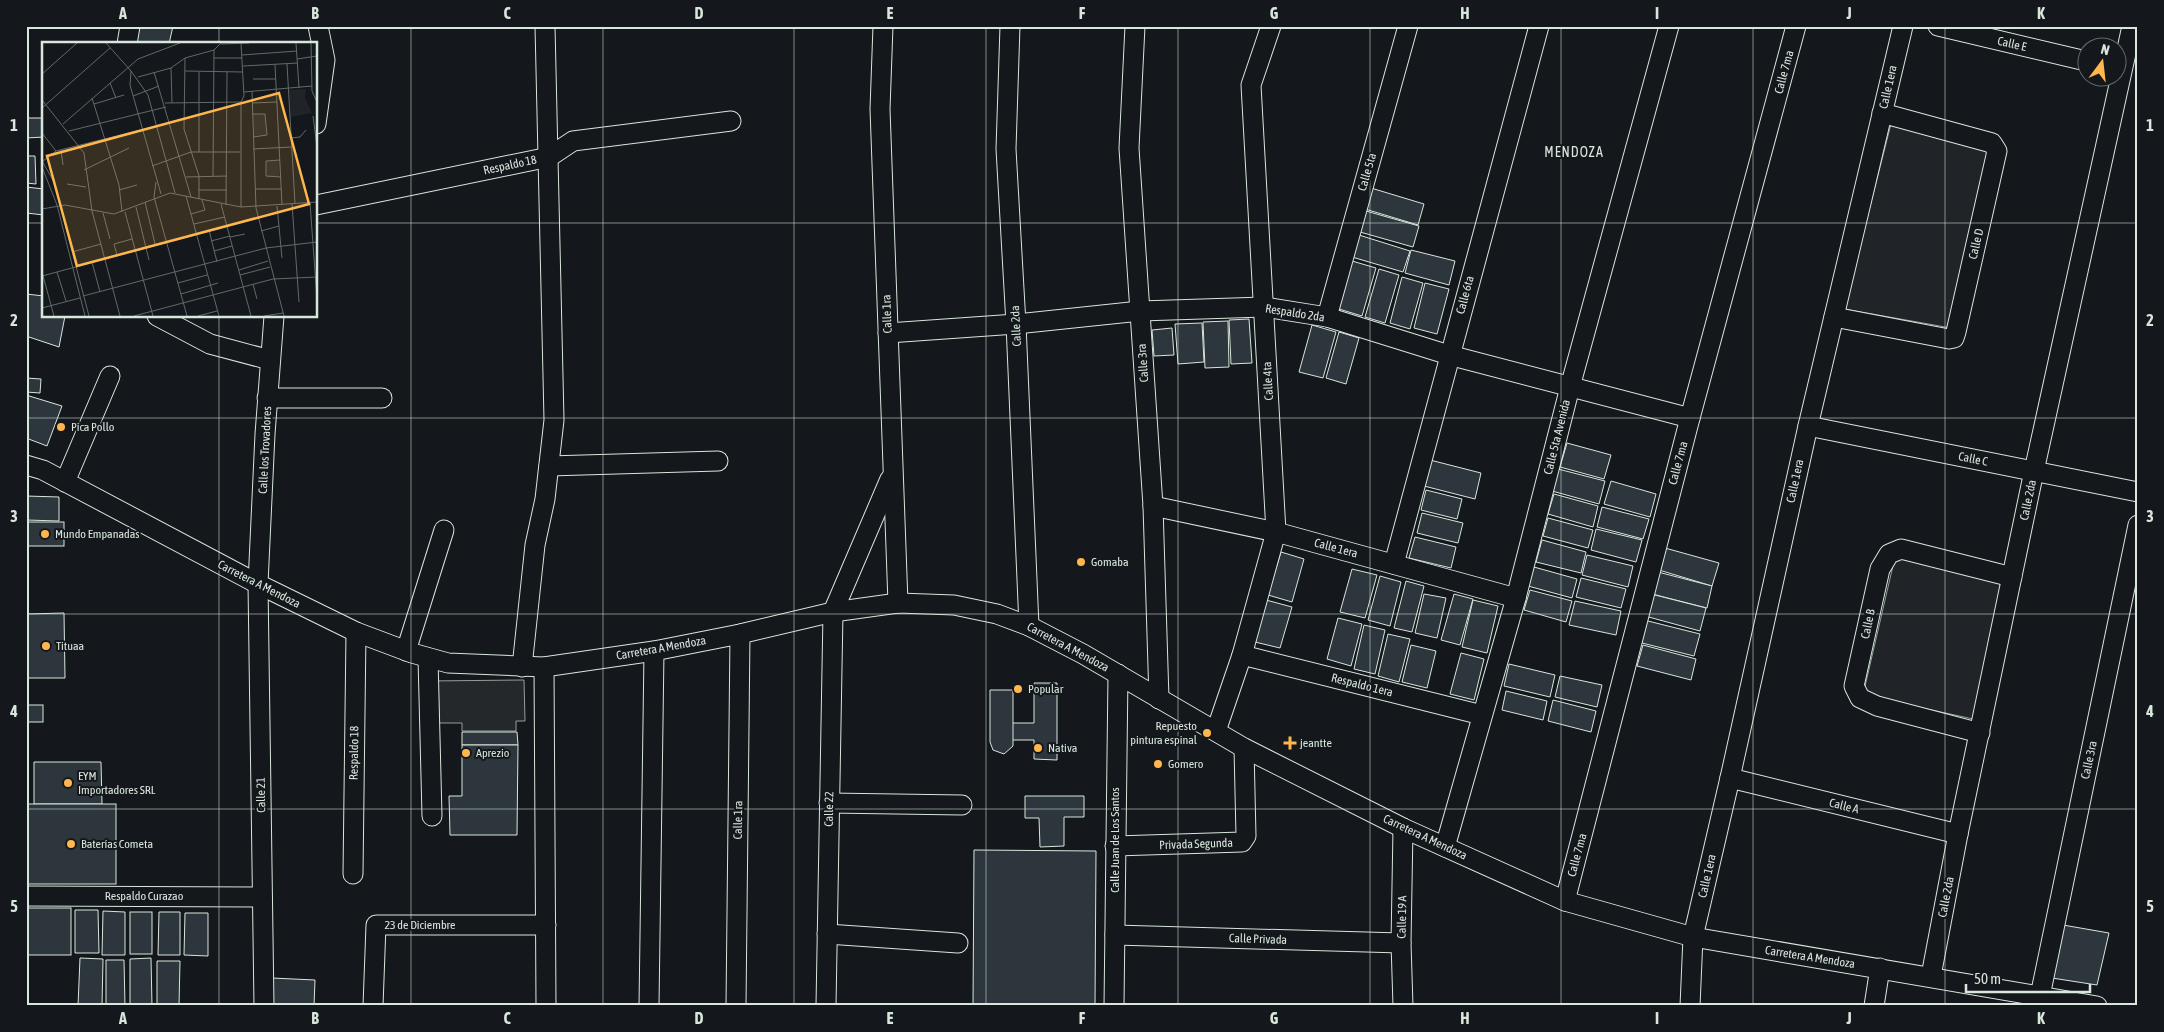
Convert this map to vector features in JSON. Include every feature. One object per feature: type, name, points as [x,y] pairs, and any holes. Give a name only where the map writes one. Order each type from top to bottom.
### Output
[{"type":"street","points":[[127,42],[130,26]]},
{"type":"street","points":[[318,26],[325,60],[318,110]]},
{"type":"street","points":[[522,667],[535,545],[545,499],[554,420],[545,26]]},
{"type":"street","name":"Calle 1ra","points":[[883,26],[880,109],[898,602]]},
{"type":"street","name":"Calle 2da","points":[[1010,26],[1006,149],[1016,324],[1029,626]]},
{"type":"street","name":"Calle 3ra","points":[[1135,26],[1129,148],[1153,506],[1159,699]]},
{"type":"street","name":"Calle 4ta","points":[[1216,731],[1242,655],[1276,532],[1251,84],[1271,26]]},
{"type":"street","name":"Calle 5ta","points":[[1327,317],[1408,26]]},
{"type":"street","name":"Calle 6ta","points":[[1394,564],[1539,26]]},
{"type":"street","name":"Calle 5ta Avenida","points":[[1445,847],[1516,598],[1570,387],[1669,26]]},
{"type":"street","name":"Calle 7ma","points":[[1565,901],[1690,418],[1796,26]]},
{"type":"street","name":"Calle 1era","points":[[1690,1006],[1693,937],[1808,426],[1903,26]]},
{"type":"street","name":"Calle E","points":[[1938,26],[2076,59]]},
{"type":"street","name":"Calle 2da","points":[[2126,46],[2132,26]]},
{"type":"street","name":"Calle 2da","points":[[1931,976],[1958,834],[2115,88]]},
{"type":"street","name":"Calle D","points":[[1834,317],[1949,339],[1954,338],[1956,332],[1997,151],[1992,143],[1882,113]]},
{"type":"street","name":"Respaldo 18","points":[[318,205],[549,157],[573,141],[731,121]]},
{"type":"street","name":"Respaldo 2da","points":[[888,333],[1016,324],[1140,311],[1264,307],[1327,317],[1449,355],[1690,418]]},
{"type":"street","points":[[160,318],[210,344],[270,360]]},
{"type":"street","name":"Calle los Trovadores","points":[[258,584],[267,398],[274,318]]},
{"type":"street","points":[[66,482],[110,376]]},
{"type":"street","points":[[267,398],[382,398]]},
{"type":"street","name":"Calle C","points":[[1808,426],[2138,492]]},
{"type":"street","points":[[549,466],[718,461]]},
{"type":"street","name":"Carretera A Mendoza","points":[[26,464],[43,470],[258,584],[356,632],[428,658],[460,664],[544,668],[654,651],[740,634],[833,612],[898,602],[928,603],[980,610],[1029,626],[1083,654],[1244,748],[1403,828],[1565,901],[1693,937],[1931,976],[2012,998],[2040,996],[2097,1006]]},
{"type":"street","points":[[833,612],[892,474]]},
{"type":"street","name":"Calle 1era","points":[[1153,506],[1276,532],[1516,598]]},
{"type":"street","name":"Calle 3ra","points":[[2040,996],[2138,525]]},
{"type":"street","points":[[406,651],[444,530]]},
{"type":"street","name":"Calle B","points":[[1980,733],[1877,706],[1860,698],[1854,686],[1880,569],[1889,554],[1901,549],[2012,577]]},
{"type":"street","name":"Calle 21","points":[[258,584],[264,1006]]},
{"type":"street","name":"Calle 22","points":[[826,1006],[833,612]]},
{"type":"street","name":"Respaldo 18","points":[[353,874],[356,632]]},
{"type":"street","name":"Calle 1ra","points":[[736,1006],[740,634]]},
{"type":"street","points":[[649,1006],[654,651]]},
{"type":"street","name":"Respaldo 1era","points":[[1242,655],[1482,715]]},
{"type":"street","points":[[428,658],[432,816]]},
{"type":"street","points":[[544,668],[546,1006]]},
{"type":"street","name":"Calle Juan de Los Santos","points":[[1114,1006],[1114,846],[1118,674]]},
{"type":"street","name":"Privada Segunda","points":[[1114,846],[1242,842],[1246,836],[1244,748]]},
{"type":"street","name":"Calle A","points":[[1730,778],[1958,834]]},
{"type":"street","points":[[830,803],[962,805]]},
{"type":"street","name":"Calle 19 A","points":[[1403,828],[1401,943],[1403,1006]]},
{"type":"street","name":"Respaldo Curazao","points":[[26,896],[262,896]]},
{"type":"street","name":"23 de Diciembre","points":[[373,1006],[376,925],[546,925]]},
{"type":"street","points":[[827,934],[958,943]]},
{"type":"street","name":"Calle Privada","points":[[1115,935],[1401,943]]},
{"type":"street","points":[[1874,1006],[1880,968]]},
{"type":"shaded area","points":[[1892,120],[1992,148],[1951,328],[1844,309]]},
{"type":"shaded area","points":[[1895,557],[2001,582],[1973,719],[1863,695]]},
{"type":"shaded area","points":[[524,680],[525,721],[516,721],[516,731],[462,731],[462,723],[428,723],[427,681]]},
{"type":"building","points":[[140,26],[173,26],[169,42],[136,42]]},
{"type":"building","points":[[26,118],[42,118],[42,137],[26,138]]},
{"type":"building","points":[[26,156],[35,156],[36,184],[26,183]]},
{"type":"building","points":[[26,187],[42,189],[42,215],[26,213]]},
{"type":"building","points":[[1371,188],[1424,204],[1418,225],[1365,209]]},
{"type":"building","points":[[1366,211],[1419,226],[1413,247],[1360,232]]},
{"type":"building","points":[[1359,235],[1410,251],[1403,272],[1352,257]]},
{"type":"building","points":[[1411,250],[1455,261],[1449,285],[1405,273]]},
{"type":"building","points":[[1352,261],[1376,268],[1362,316],[1339,309]]},
{"type":"building","points":[[1379,269],[1399,275],[1385,323],[1365,317]]},
{"type":"building","points":[[1402,277],[1423,283],[1410,329],[1390,323]]},
{"type":"building","points":[[1425,283],[1449,289],[1437,334],[1414,328]]},
{"type":"building","points":[[26,294],[42,296],[42,318],[65,318],[59,347],[26,336]]},
{"type":"building","points":[[1249,319],[1252,363],[1231,364],[1229,320]]},
{"type":"building","points":[[1228,321],[1229,367],[1205,368],[1203,322]]},
{"type":"building","points":[[1202,323],[1204,362],[1178,364],[1175,324]]},
{"type":"building","points":[[1312,325],[1336,332],[1323,378],[1299,372]]},
{"type":"building","points":[[1172,328],[1174,355],[1154,356],[1152,330]]},
{"type":"building","points":[[1339,332],[1359,338],[1346,384],[1326,378]]},
{"type":"building","points":[[26,378],[41,379],[40,393],[26,392]]},
{"type":"building","points":[[26,395],[62,406],[47,446],[26,438]]},
{"type":"building","points":[[1567,443],[1611,455],[1604,479],[1560,467]]},
{"type":"building","points":[[1430,460],[1481,473],[1475,499],[1424,486]]},
{"type":"building","points":[[1558,469],[1605,481],[1599,504],[1552,491]]},
{"type":"building","points":[[1611,481],[1656,494],[1650,517],[1604,504]]},
{"type":"building","points":[[1426,490],[1462,499],[1457,519],[1421,510]]},
{"type":"building","points":[[1554,494],[1598,506],[1593,527],[1548,514]]},
{"type":"building","points":[[26,496],[59,497],[59,521],[26,520]]},
{"type":"building","points":[[1602,507],[1649,519],[1643,539],[1597,527]]},
{"type":"building","points":[[1422,513],[1463,523],[1458,543],[1417,533]]},
{"type":"building","points":[[1548,518],[1593,530],[1588,548],[1543,536]]},
{"type":"building","name":"Mundo Empanadas","points":[[26,522],[64,522],[64,546],[26,546]]},
{"type":"building","points":[[1596,529],[1642,540],[1636,562],[1591,550]]},
{"type":"building","points":[[1415,537],[1456,547],[1451,568],[1409,558]]},
{"type":"building","points":[[1542,540],[1586,552],[1581,573],[1536,562]]},
{"type":"building","points":[[1665,548],[1719,563],[1712,586],[1659,570]]},
{"type":"building","points":[[1281,552],[1304,559],[1292,602],[1268,595]]},
{"type":"building","points":[[1587,555],[1633,566],[1628,587],[1582,575]]},
{"type":"building","points":[[1534,567],[1577,579],[1572,598],[1528,586]]},
{"type":"building","points":[[1352,569],[1377,575],[1365,618],[1340,612]]},
{"type":"building","points":[[1658,572],[1712,586],[1707,608],[1652,594]]},
{"type":"building","points":[[1380,576],[1401,582],[1390,626],[1368,620]]},
{"type":"building","points":[[1581,578],[1626,589],[1621,608],[1576,597]]},
{"type":"building","points":[[1406,581],[1424,586],[1412,632],[1394,628]]},
{"type":"building","points":[[1530,590],[1572,601],[1566,622],[1524,610]]},
{"type":"building","points":[[1424,594],[1446,598],[1437,638],[1415,633]]},
{"type":"building","points":[[1454,594],[1473,599],[1460,645],[1441,640]]},
{"type":"building","points":[[1651,594],[1706,608],[1700,631],[1645,616]]},
{"type":"building","points":[[1266,600],[1292,607],[1280,648],[1255,642]]},
{"type":"building","points":[[1473,600],[1498,606],[1487,653],[1462,647]]},
{"type":"building","points":[[1575,601],[1621,611],[1616,635],[1569,625]]},
{"type":"building","name":"Tituaa","points":[[64,613],[65,678],[26,678],[26,614]]},
{"type":"building","points":[[1338,618],[1362,624],[1351,666],[1327,659]]},
{"type":"building","points":[[1644,620],[1700,634],[1694,656],[1638,642]]},
{"type":"building","points":[[1364,625],[1385,630],[1375,674],[1354,669]]},
{"type":"building","points":[[1388,634],[1410,639],[1399,682],[1378,676]]},
{"type":"building","points":[[1411,645],[1436,651],[1427,688],[1402,682]]},
{"type":"building","points":[[1643,645],[1696,659],[1691,680],[1637,666]]},
{"type":"building","points":[[1461,653],[1484,659],[1474,700],[1450,694]]},
{"type":"building","points":[[1509,664],[1555,675],[1550,697],[1504,686]]},
{"type":"building","points":[[1560,676],[1602,685],[1597,707],[1555,697]]},
{"type":"building","points":[[1034,683],[1057,683],[1057,760],[1034,759],[1034,740],[1008,740],[1008,723],[1034,723]]},
{"type":"building","points":[[990,690],[1013,690],[1013,746],[1004,754],[993,750],[990,742]]},
{"type":"building","points":[[1506,691],[1547,701],[1543,720],[1502,710]]},
{"type":"building","points":[[1553,700],[1596,711],[1591,732],[1548,721]]},
{"type":"building","points":[[26,705],[43,705],[43,722],[26,722]]},
{"type":"building","points":[[462,732],[517,732],[518,745],[462,745]]},
{"type":"building","points":[[462,745],[518,745],[517,835],[450,835],[449,796],[462,796]]},
{"type":"building","name":"EYM Importadores SRL","points":[[34,762],[101,762],[102,804],[34,804]]},
{"type":"building","points":[[1025,796],[1084,796],[1084,817],[1064,817],[1064,846],[1040,847],[1039,818],[1025,818]]},
{"type":"building","name":"Baterías Cometa","points":[[26,804],[116,804],[116,884],[26,884]]},
{"type":"building","points":[[974,850],[1096,851],[1095,1006],[973,1006]]},
{"type":"building","points":[[26,908],[71,908],[71,955],[26,955]]},
{"type":"building","points":[[75,910],[98,910],[99,953],[75,953]]},
{"type":"building","points":[[103,911],[125,912],[125,955],[102,955]]},
{"type":"building","points":[[130,912],[152,912],[152,954],[130,954]]},
{"type":"building","points":[[159,912],[180,912],[180,955],[158,955]]},
{"type":"building","points":[[185,913],[208,913],[208,956],[184,955]]},
{"type":"building","points":[[2063,925],[2109,933],[2097,985],[2052,978]]},
{"type":"building","points":[[80,958],[103,959],[102,1006],[78,1006]]},
{"type":"building","points":[[151,958],[152,1006],[130,1006],[130,959]]},
{"type":"building","points":[[106,960],[124,960],[125,1006],[106,1006]]},
{"type":"building","points":[[157,961],[180,961],[179,1006],[157,1006]]},
{"type":"building","points":[[272,978],[315,980],[314,1006],[272,1006]]},
{"type":"place","name":"Pica Pollo","points":[[61,427]]},
{"type":"place","name":"Mundo Empanadas","points":[[45,534]]},
{"type":"place","name":"Gomaba","points":[[1081,562]]},
{"type":"place","name":"Tituaa","points":[[46,646]]},
{"type":"place","name":"Popular","points":[[1018,689]]},
{"type":"place","name":"Repuesto pintura espinal","points":[[1207,733]]},
{"type":"place","name":"jeantte","points":[[1290,743]]},
{"type":"place","name":"Nativa","points":[[1038,748]]},
{"type":"place","name":"Aprezio","points":[[466,753]]},
{"type":"place","name":"Gomero","points":[[1158,764]]},
{"type":"place","name":"EYM Importadores SRL","points":[[68,783]]},
{"type":"place","name":"Baterías Cometa","points":[[71,844]]},
{"type":"district","name":"MENDOZA","points":[[1574,152]]}]
